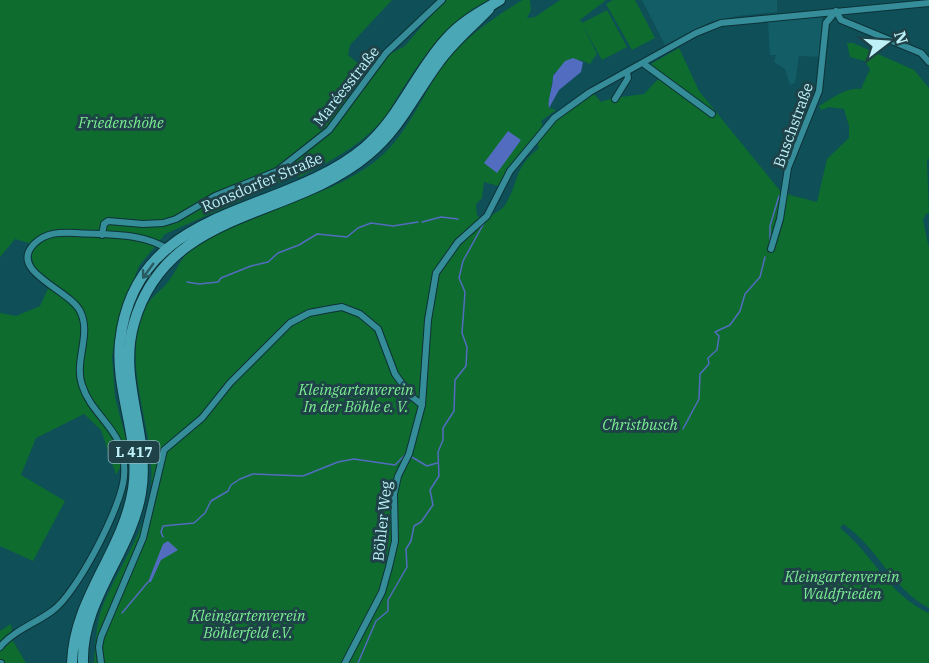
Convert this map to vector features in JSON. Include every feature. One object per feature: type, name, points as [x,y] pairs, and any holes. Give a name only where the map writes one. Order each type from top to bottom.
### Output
[{"type":"main road","name":"Ronsdorfer Straße","points":[[83,663],[80,637],[87,598],[123,524],[133,485],[134,448],[120,371],[122,327],[137,287],[167,248],[207,221],[313,179],[357,154],[388,124],[445,40],[474,14],[497,2]]},
{"type":"main road","name":"Ronsdorfer Straße","points":[[72,663],[96,600],[130,531],[141,491],[143,451],[128,365],[131,333],[149,288],[177,255],[219,226],[312,189],[367,156],[401,121],[445,54],[497,2]]},
{"type":"street","name":"Maréesstraße","points":[[102,235],[104,224],[108,220],[143,225],[163,223],[176,219],[215,196],[278,171],[329,130],[386,53],[442,0]]},
{"type":"street","points":[[615,99],[628,78],[627,72],[696,33],[721,23],[929,3]]},
{"type":"street","points":[[836,11],[841,20],[921,53],[929,62]]},
{"type":"street","name":"Buschstraße","points":[[771,249],[780,219],[788,168],[819,91],[826,23],[836,11]]},
{"type":"street","points":[[644,64],[712,114]]},
{"type":"street","name":"Böhler Weg","points":[[345,663],[382,592],[387,576],[395,541],[394,494],[398,476],[409,454],[422,405],[428,320],[436,273],[458,242],[487,216],[510,171],[548,124],[590,92],[627,72]]},
{"type":"street","points":[[0,647],[66,600],[77,585],[123,488],[124,464],[119,441],[85,392],[80,379],[84,331],[82,315],[66,294],[32,272],[28,264],[29,251],[33,245],[50,234],[102,235],[146,238],[177,255]]},
{"type":"street","points":[[101,663],[99,647],[141,546],[164,450],[203,417],[230,383],[275,335],[309,313],[342,307],[350,309],[378,329],[394,374],[411,396],[422,405]]},
{"type":"shaded area","points":[[642,0],[777,0],[777,12],[737,16],[710,22],[665,45]]},
{"type":"shaded area","points":[[822,17],[820,57],[799,56],[795,83],[790,85],[785,69],[774,62],[776,55],[770,55],[768,22]]},
{"type":"green space","name":"Friedenshöhe","points":[[0,0],[392,0],[350,45],[348,55],[372,75],[390,54],[405,46],[444,0],[488,0],[462,17],[439,38],[383,119],[362,139],[300,177],[295,176],[165,234],[139,266],[118,321],[112,357],[115,397],[129,451],[116,475],[101,430],[84,414],[36,438],[21,475],[65,501],[33,561],[0,546],[0,313],[16,316],[40,306],[51,282],[34,268],[29,243],[15,239],[0,257]]},
{"type":"green space","name":"Christbusch","points":[[522,0],[530,0],[531,10],[527,18],[535,17],[560,0],[606,0],[580,20],[582,23],[607,10],[627,47],[602,60],[582,24],[597,54],[590,64],[581,60],[554,73],[549,108],[556,110],[541,121],[543,127],[498,186],[484,182],[482,198],[476,204],[477,216],[485,219],[505,205],[521,168],[539,148],[537,143],[553,122],[594,94],[601,102],[644,94],[662,75],[651,64],[679,48],[699,91],[781,192],[785,191],[790,195],[817,202],[827,159],[849,138],[849,126],[844,109],[829,107],[821,110],[819,106],[844,92],[861,89],[870,69],[865,61],[850,57],[847,43],[853,43],[914,70],[929,88],[929,158],[927,160],[929,213],[923,220],[929,248],[929,608],[904,590],[855,533],[843,524],[840,528],[903,596],[929,613],[929,663],[94,663],[100,614],[144,520],[148,506],[151,481],[150,455],[137,379],[136,354],[138,329],[147,305],[168,282],[188,253],[214,235],[261,213],[333,186],[378,159],[398,137],[452,54],[481,28]]},
{"type":"green space","points":[[613,0],[635,0],[655,38],[632,50],[606,4]]},
{"type":"green space","points":[[11,624],[13,641],[26,663],[0,663],[0,631]]},
{"type":"water","points":[[573,58],[583,62],[581,72],[559,90],[549,108],[553,76],[565,61]]},
{"type":"water","points":[[508,131],[521,140],[497,173],[484,163]]},
{"type":"water","points":[[168,541],[178,550],[161,560],[151,582],[148,582],[163,544]]},
{"type":"waterway","points":[[770,243],[770,226],[779,196]]},
{"type":"waterway","points":[[422,222],[441,217],[458,219]]},
{"type":"waterway","points":[[187,282],[199,284],[218,282],[221,278],[268,262],[278,253],[299,245],[317,234],[347,237],[358,228],[371,223],[393,226],[418,222]]},
{"type":"waterway","points":[[358,663],[376,621],[388,611],[388,600],[407,567],[406,549],[411,541],[414,526],[421,522],[433,505],[430,490],[439,476],[438,452],[443,440],[443,428],[454,411],[455,380],[466,366],[467,347],[462,333],[465,292],[459,278],[463,261],[484,223]]},
{"type":"waterway","points":[[683,429],[699,399],[700,374],[709,364],[708,358],[717,350],[719,336],[715,332],[730,325],[740,311],[745,294],[760,277],[765,257]]},
{"type":"waterway","points":[[163,537],[161,532],[163,526],[194,523],[205,513],[211,501],[228,491],[231,485],[240,479],[253,474],[303,476],[338,462],[354,459],[395,465],[405,455]]},
{"type":"waterway","points":[[410,456],[427,466],[437,463]]},
{"type":"waterway","points":[[122,613],[148,582]]},
{"type":"park label","name":"Kleingartenverein In der Böhle e. V.","points":[[356,398]]},
{"type":"park label","name":"Kleingartenverein Waldfrieden","points":[[842,584]]},
{"type":"park label","name":"Kleingartenverein Böhlerfeld e.V.","points":[[248,624]]}]
